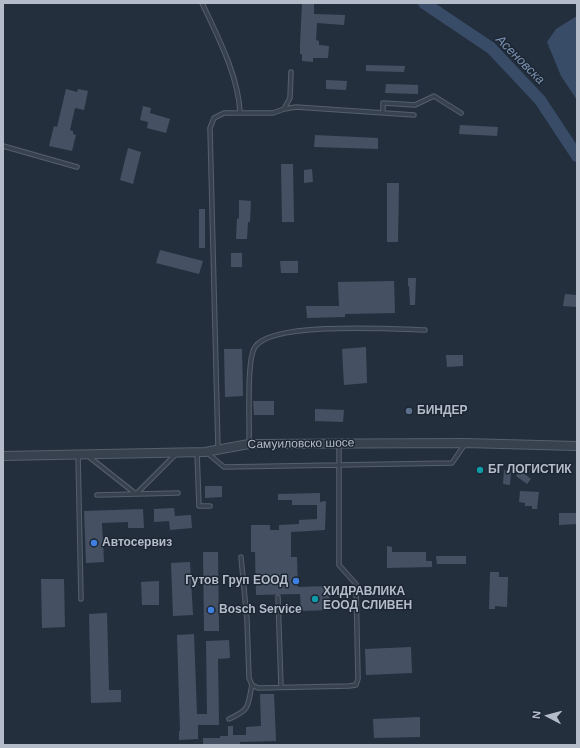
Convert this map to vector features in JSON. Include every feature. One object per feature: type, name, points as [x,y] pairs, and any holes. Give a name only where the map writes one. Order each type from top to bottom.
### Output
[{"type":"street","name":"Самуиловско шосе","points":[[3,456],[201,452],[249,444],[465,444],[576,446]]},
{"type":"lane","points":[[202,3],[224,51],[239,99],[240,113]]},
{"type":"lane","points":[[284,109],[290,98],[291,72]]},
{"type":"lane","points":[[383,113],[383,103],[415,105],[434,96],[461,113]]},
{"type":"lane","points":[[218,450],[210,128],[214,118],[224,113],[273,113],[296,107],[414,115]]},
{"type":"lane","points":[[3,146],[77,167]]},
{"type":"lane","points":[[249,444],[250,360],[255,346],[265,338],[284,332],[328,328],[425,330]]},
{"type":"lane","points":[[252,685],[258,688],[281,688],[356,685],[358,679],[356,584],[339,565],[339,444]]},
{"type":"lane","points":[[201,452],[224,467],[452,463],[465,444]]},
{"type":"lane","points":[[136,494],[179,452]]},
{"type":"lane","points":[[201,452],[199,506],[210,506]]},
{"type":"lane","points":[[82,454],[136,494]]},
{"type":"lane","points":[[81,599],[82,454]]},
{"type":"lane","points":[[97,495],[178,493]]},
{"type":"lane","points":[[229,719],[243,713],[247,707],[252,685],[250,678],[247,620],[241,557]]},
{"type":"lane","points":[[278,597],[281,688]]},
{"type":"water","points":[[577,16],[577,100],[561,76],[547,42],[556,29]]},
{"type":"building","points":[[302,3],[314,3],[314,14],[345,15],[344,25],[317,23],[316,40],[319,41],[319,45],[329,46],[328,58],[313,58],[313,62],[302,61],[300,45]]},
{"type":"building","points":[[366,65],[405,66],[404,72],[366,71]]},
{"type":"building","points":[[326,80],[347,81],[346,90],[326,89]]},
{"type":"building","points":[[386,84],[418,85],[418,94],[385,93]]},
{"type":"building","points":[[66,89],[77,92],[78,89],[88,91],[84,110],[75,108],[70,130],[76,135],[72,151],[49,146],[54,126],[57,127]]},
{"type":"building","points":[[143,106],[151,108],[150,113],[170,119],[166,133],[147,128],[148,122],[140,120]]},
{"type":"building","points":[[460,125],[498,127],[497,136],[459,134]]},
{"type":"building","points":[[315,135],[378,138],[378,149],[314,147]]},
{"type":"building","points":[[128,148],[141,152],[133,184],[120,180]]},
{"type":"building","points":[[281,164],[293,164],[294,222],[282,222]]},
{"type":"building","points":[[312,169],[313,182],[304,183],[304,170]]},
{"type":"building","points":[[387,183],[399,183],[398,242],[387,242]]},
{"type":"building","points":[[239,200],[251,201],[250,222],[248,222],[247,239],[236,239],[237,218],[239,219]]},
{"type":"building","points":[[199,209],[205,209],[205,248],[199,248]]},
{"type":"building","points":[[160,250],[203,261],[199,274],[156,263]]},
{"type":"building","points":[[231,253],[242,253],[242,267],[231,267]]},
{"type":"building","points":[[280,261],[298,261],[298,273],[281,273]]},
{"type":"building","points":[[408,278],[416,278],[415,305],[410,305]]},
{"type":"building","points":[[394,281],[395,313],[345,314],[345,317],[307,318],[306,306],[339,306],[338,282]]},
{"type":"building","points":[[565,294],[577,295],[577,307],[563,306]]},
{"type":"building","points":[[366,347],[367,383],[344,385],[342,349]]},
{"type":"building","points":[[224,349],[242,349],[243,396],[225,397]]},
{"type":"building","points":[[446,355],[463,355],[463,366],[447,367]]},
{"type":"building","points":[[253,401],[274,401],[274,415],[254,415]]},
{"type":"building","points":[[315,409],[344,410],[343,422],[315,421]]},
{"type":"building","points":[[504,470],[511,471],[510,485],[503,484]]},
{"type":"building","points":[[520,470],[531,479],[527,484],[516,476]]},
{"type":"building","points":[[205,486],[222,486],[222,497],[205,498]]},
{"type":"building","points":[[520,491],[539,492],[537,509],[532,509],[532,506],[525,506],[525,503],[519,502]]},
{"type":"building","points":[[320,493],[320,502],[326,501],[325,530],[291,532],[291,557],[297,557],[298,587],[329,586],[330,610],[301,611],[300,594],[256,595],[255,552],[251,552],[251,525],[270,525],[270,530],[279,530],[279,525],[299,524],[299,520],[317,519],[317,505],[292,505],[292,500],[278,500],[278,494]]},
{"type":"building","points":[[174,508],[175,516],[191,515],[192,528],[170,530],[169,521],[154,522],[154,509]]},
{"type":"building","name":"Автосервиз","points":[[143,509],[144,528],[128,528],[128,522],[102,523],[104,562],[86,563],[84,511]]},
{"type":"building","points":[[559,513],[577,513],[577,524],[559,525]]},
{"type":"building","points":[[387,546],[392,547],[392,552],[426,552],[426,561],[432,561],[432,567],[387,568]]},
{"type":"building","name":"Bosch Service","points":[[203,552],[218,552],[219,631],[204,631]]},
{"type":"building","points":[[436,556],[466,556],[466,564],[437,564]]},
{"type":"building","points":[[190,562],[193,615],[173,616],[171,563]]},
{"type":"building","points":[[490,572],[499,572],[499,577],[508,577],[507,607],[495,606],[495,609],[489,609]]},
{"type":"building","points":[[41,579],[64,579],[65,627],[42,628]]},
{"type":"building","points":[[159,581],[159,605],[142,605],[141,582]]},
{"type":"building","points":[[107,613],[109,690],[121,690],[121,702],[91,703],[89,614]]},
{"type":"building","points":[[194,634],[197,714],[207,714],[206,641],[229,640],[230,658],[218,659],[219,725],[198,725],[198,739],[179,740],[177,635]]},
{"type":"building","points":[[411,647],[412,673],[366,675],[365,649]]},
{"type":"building","points":[[260,694],[274,694],[276,741],[240,742],[240,745],[203,745],[203,738],[220,738],[220,736],[228,736],[228,726],[233,726],[233,735],[246,735],[246,727],[261,726]]},
{"type":"building","points":[[420,717],[420,737],[374,738],[373,719]]},
{"type":"waterway","name":"Асеновска","points":[[424,3],[491,48],[540,100],[577,156]]},
{"type":"place","name":"БИНДЕР","points":[[409,411]]},
{"type":"place","name":"БГ ЛОГИСТИК","points":[[480,470]]},
{"type":"place","name":"Автосервиз","points":[[94,543]]},
{"type":"place","name":"Гутов Груп ЕООД","points":[[296,581]]},
{"type":"place","name":"ХИДРАВЛИКА ЕООД СЛИВЕН","points":[[315,599]]},
{"type":"place","name":"Bosch Service","points":[[211,610]]}]
